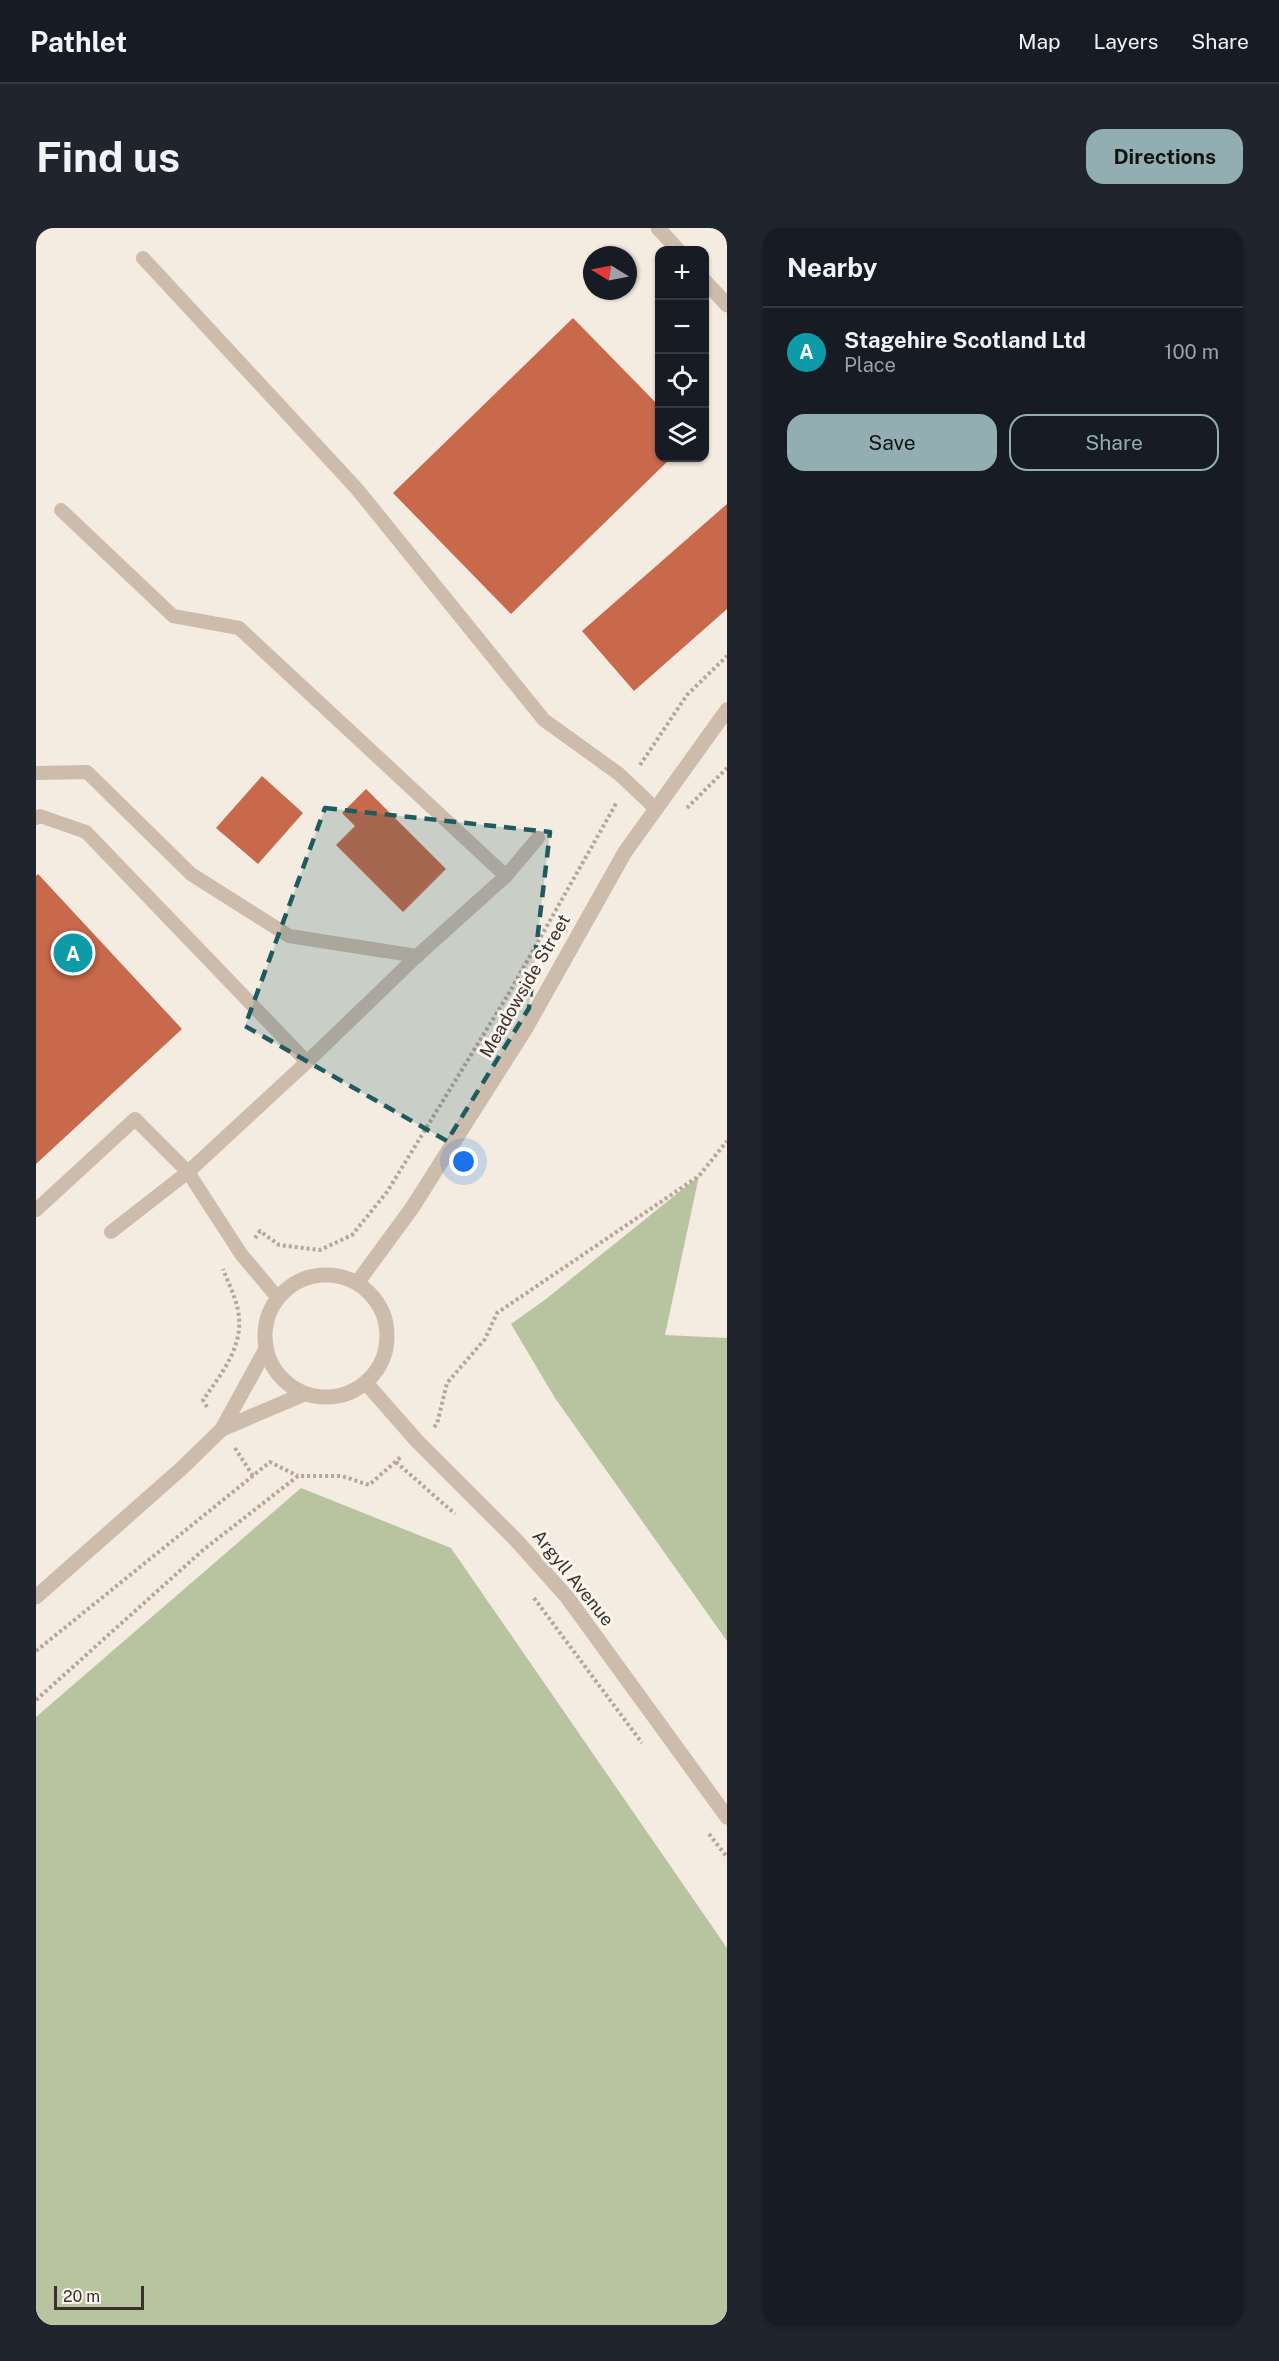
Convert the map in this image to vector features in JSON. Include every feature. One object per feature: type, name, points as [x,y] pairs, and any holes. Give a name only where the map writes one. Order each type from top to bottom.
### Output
[{"type":"street","points":[[658,228],[674,246]]},
{"type":"street","points":[[709,285],[727,305]]},
{"type":"street","name":"Meadowside Street","points":[[357,1283],[412,1208],[513,1048],[624,852],[727,710]]},
{"type":"street","points":[[324,1274],[341,1276],[357,1283],[372,1295],[383,1311],[388,1330],[386,1350],[379,1368],[366,1383],[352,1392],[337,1397],[320,1398],[304,1394],[286,1383],[273,1368],[266,1349],[265,1331],[269,1313],[278,1298],[291,1286],[306,1278],[324,1274]]},
{"type":"street","points":[[36,1597],[182,1468],[222,1429],[266,1349]]},
{"type":"street","name":"Argyll Avenue","points":[[366,1383],[417,1441],[516,1540],[567,1597],[727,1817]]},
{"type":"street","points":[[222,1429],[304,1394]]},
{"type":"lane","points":[[143,258],[357,489],[544,720],[619,774],[656,809]]},
{"type":"lane","points":[[61,510],[173,616],[239,628],[506,876]]},
{"type":"lane","points":[[36,773],[87,772],[191,874],[289,936],[417,956]]},
{"type":"lane","points":[[36,818],[40,816],[86,832],[307,1062]]},
{"type":"lane","points":[[111,1232],[188,1172],[417,956],[506,876],[538,838]]},
{"type":"lane","points":[[36,1210],[135,1119],[188,1172],[241,1254],[278,1298]]},
{"type":"path","points":[[203,1400],[228,1364],[240,1336],[238,1310],[222,1267],[241,1254],[260,1231],[279,1245],[320,1250],[352,1235],[387,1192],[509,993],[628,783],[687,695],[727,656]]},
{"type":"path","points":[[680,815],[727,768]]},
{"type":"path","points":[[36,1651],[270,1462],[298,1476],[342,1476],[369,1485],[437,1424],[447,1383],[484,1340],[497,1313],[699,1176],[727,1141]]},
{"type":"path","points":[[396,1462],[463,1522]]},
{"type":"path","points":[[36,1700],[203,1550],[298,1476]]},
{"type":"path","points":[[533,1597],[645,1748]]},
{"type":"path","points":[[708,1832],[727,1857]]},
{"type":"highlighted area","points":[[325,808],[550,832],[529,1008],[447,1141],[245,1026]]},
{"type":"green space","points":[[699,1176],[665,1335],[727,1338],[727,1641],[555,1398],[511,1324],[546,1299]]},
{"type":"green space","points":[[301,1488],[451,1548],[727,1948],[727,2325],[36,2325],[36,1717]]},
{"type":"building","points":[[573,318],[655,402],[655,462],[667,462],[511,614],[393,493]]},
{"type":"building","points":[[727,504],[727,609],[634,691],[582,631]]},
{"type":"building","points":[[262,776],[303,813],[258,864],[216,828]]},
{"type":"building","points":[[366,789],[446,869],[403,912],[336,845],[355,826],[342,813]]},
{"type":"building","points":[[38,874],[182,1029],[36,1164],[36,876]]},
{"type":"place","name":"Stagehire Scotland Ltd","points":[[73,953]]}]
